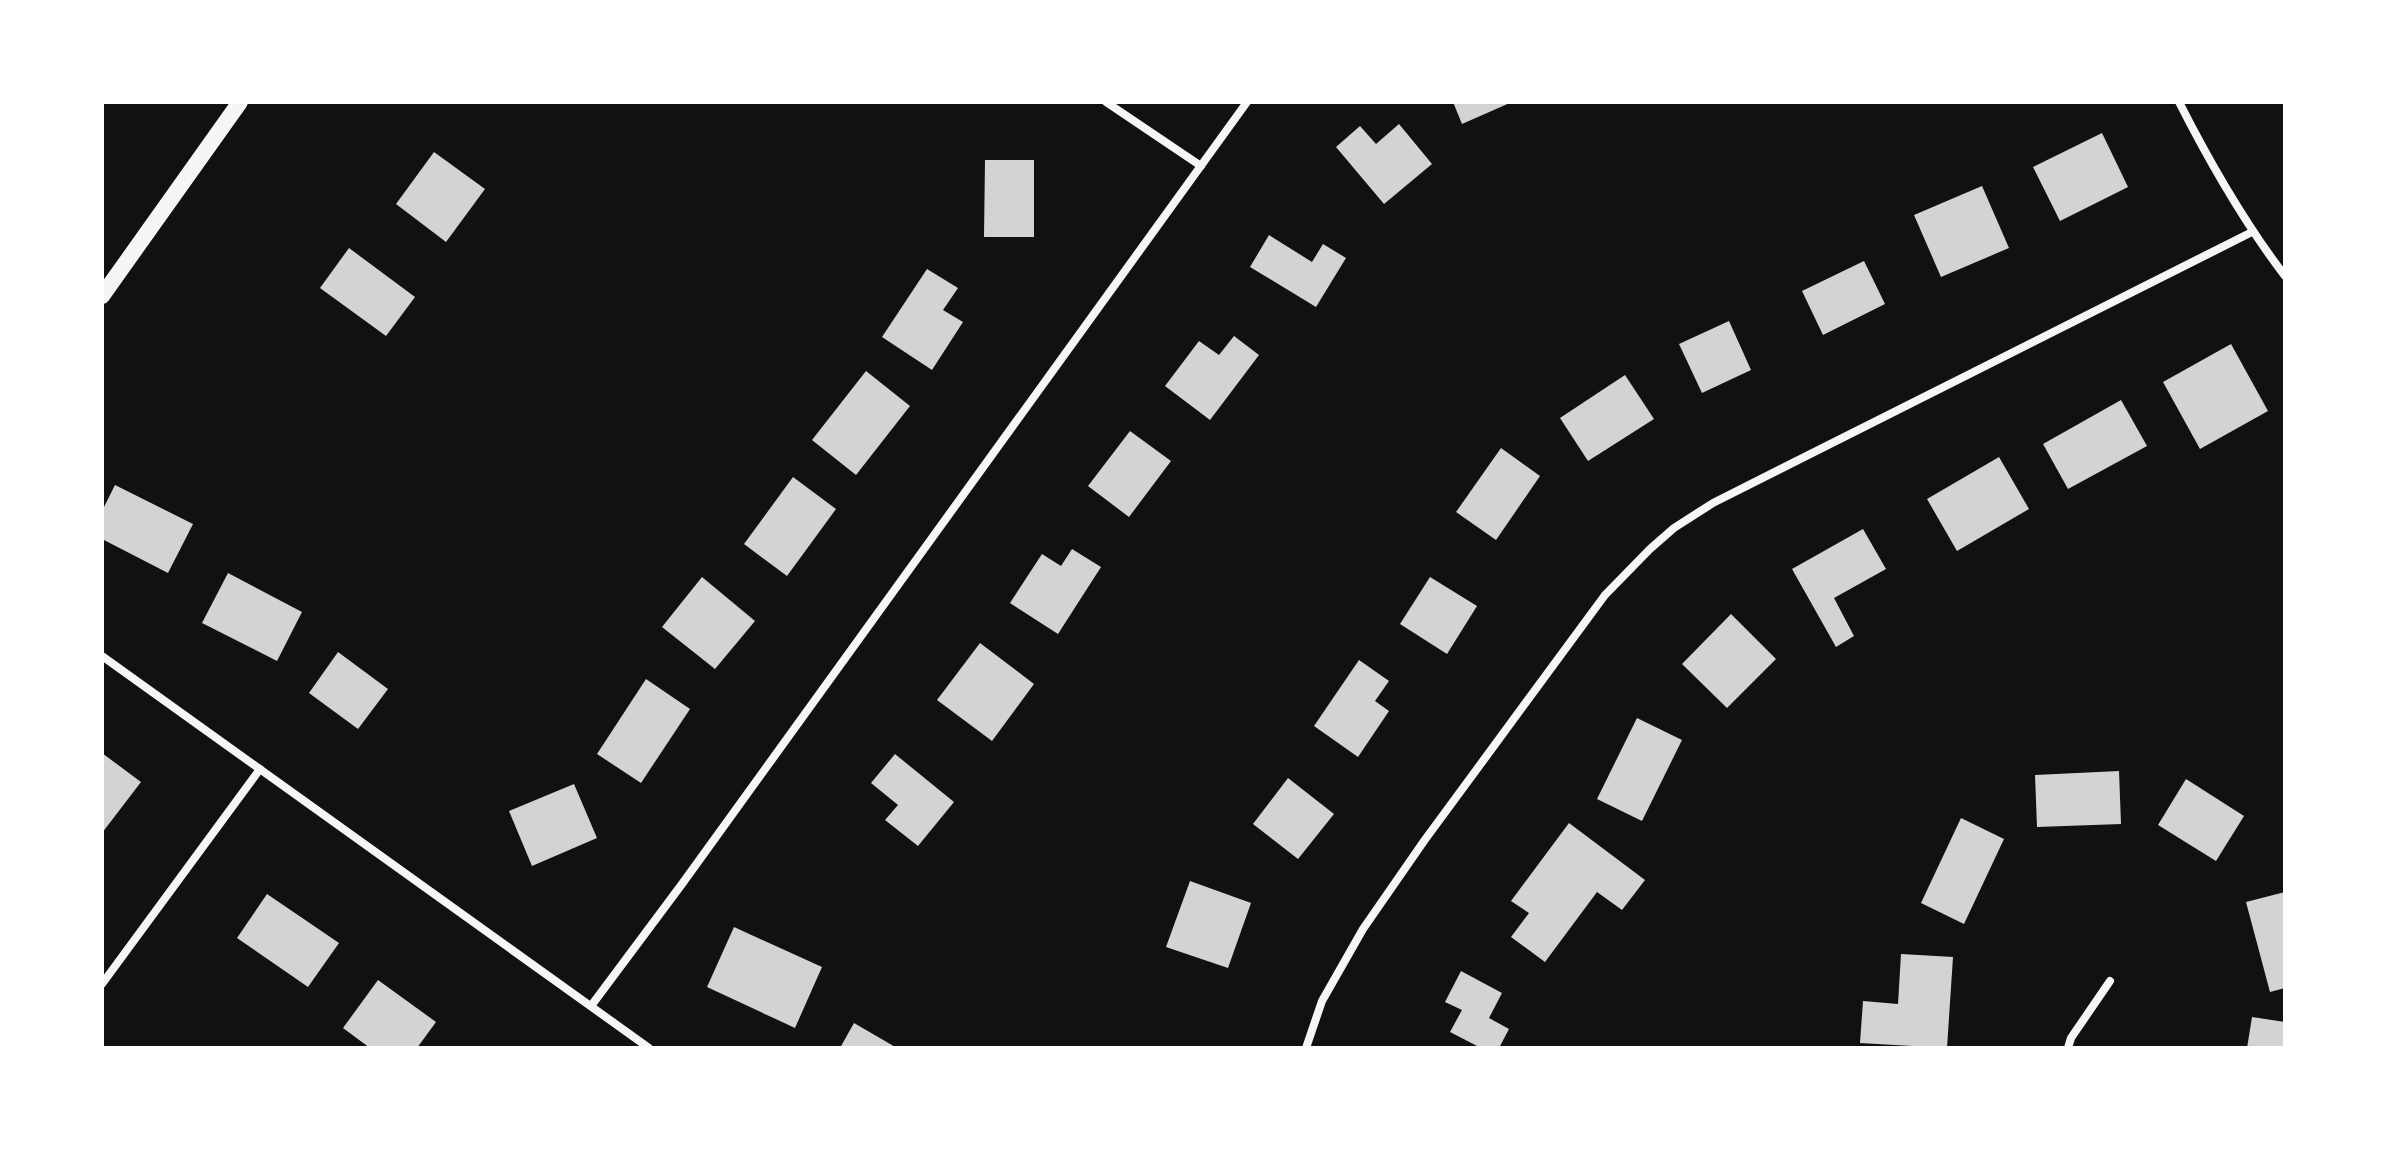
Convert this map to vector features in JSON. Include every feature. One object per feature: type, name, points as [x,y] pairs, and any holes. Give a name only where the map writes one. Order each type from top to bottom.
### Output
[{"type":"main road","points":[[102,296],[240,102]]},
{"type":"street","points":[[1106,102],[1201,166]]},
{"type":"street","points":[[591,1006],[1247,102]]},
{"type":"street","points":[[2179,102],[2252,232],[2285,276]]},
{"type":"street","points":[[1306,1048],[1322,1001],[1363,929],[1424,841],[1605,595],[1674,528],[1713,503],[2252,232]]},
{"type":"street","points":[[102,656],[649,1048]]},
{"type":"street","points":[[102,984],[260,769]]},
{"type":"street","points":[[2068,1048],[2071,1038],[2110,981]]},
{"type":"building","points":[[1453,102],[1512,102],[1462,124]]},
{"type":"building","points":[[1399,124],[1432,164],[1384,204],[1336,147],[1360,126],[1376,144]]},
{"type":"building","points":[[2102,133],[2128,187],[2060,221],[2033,167]]},
{"type":"building","points":[[434,152],[485,189],[446,242],[396,204]]},
{"type":"building","points":[[985,160],[1034,160],[1034,237],[984,237]]},
{"type":"building","points":[[1982,186],[2009,248],[1941,277],[1914,215]]},
{"type":"building","points":[[1269,235],[1312,262],[1323,244],[1346,258],[1316,307],[1250,267]]},
{"type":"building","points":[[349,248],[415,297],[386,336],[320,288]]},
{"type":"building","points":[[1864,261],[1885,304],[1823,335],[1802,291]]},
{"type":"building","points":[[927,269],[958,288],[943,310],[963,322],[932,370],[882,337]]},
{"type":"building","points":[[1729,321],[1751,370],[1702,393],[1679,344]]},
{"type":"building","points":[[1234,336],[1259,355],[1210,420],[1165,386],[1199,341],[1219,355]]},
{"type":"building","points":[[2231,344],[2268,411],[2200,449],[2163,382]]},
{"type":"building","points":[[866,371],[910,406],[856,475],[812,440]]},
{"type":"building","points":[[1625,375],[1654,419],[1588,461],[1560,418]]},
{"type":"building","points":[[2121,400],[2147,446],[2068,489],[2043,444]]},
{"type":"building","points":[[1130,431],[1171,461],[1129,517],[1088,486]]},
{"type":"building","points":[[1501,448],[1540,476],[1496,540],[1456,512]]},
{"type":"building","points":[[1999,457],[2029,509],[1957,551],[1927,499]]},
{"type":"building","points":[[793,477],[836,509],[787,576],[744,544]]},
{"type":"building","points":[[115,485],[193,524],[168,573],[102,539],[102,511]]},
{"type":"building","points":[[1863,529],[1886,569],[1834,598],[1854,636],[1836,647],[1792,569]]},
{"type":"building","points":[[1072,549],[1101,567],[1058,634],[1010,603],[1042,554],[1061,566]]},
{"type":"building","points":[[228,573],[302,612],[277,661],[202,623]]},
{"type":"building","points":[[702,577],[755,621],[715,669],[662,627]]},
{"type":"building","points":[[1430,577],[1477,606],[1447,654],[1400,624]]},
{"type":"building","points":[[1731,614],[1776,659],[1727,708],[1682,664]]},
{"type":"building","points":[[980,643],[1034,684],[992,741],[937,700]]},
{"type":"building","points":[[338,652],[388,689],[358,729],[309,693]]},
{"type":"building","points":[[1359,660],[1389,681],[1375,701],[1389,711],[1358,757],[1314,726]]},
{"type":"building","points":[[646,679],[690,709],[641,783],[597,754]]},
{"type":"building","points":[[1637,718],[1682,740],[1642,821],[1597,799]]},
{"type":"building","points":[[102,753],[141,782],[102,833]]},
{"type":"building","points":[[895,754],[954,802],[918,846],[885,820],[898,805],[871,783]]},
{"type":"building","points":[[2119,771],[2121,824],[2037,827],[2035,775]]},
{"type":"building","points":[[1288,778],[1334,814],[1298,859],[1253,824]]},
{"type":"building","points":[[2186,779],[2244,816],[2216,861],[2158,825]]},
{"type":"building","points":[[574,784],[597,838],[532,866],[509,811]]},
{"type":"building","points":[[1961,818],[2004,839],[1964,924],[1921,903]]},
{"type":"building","points":[[1569,823],[1645,880],[1622,910],[1597,892],[1545,962],[1511,937],[1529,913],[1511,901]]},
{"type":"building","points":[[1190,881],[1251,903],[1228,968],[1166,947]]},
{"type":"building","points":[[2285,892],[2285,988],[2270,992],[2246,902]]},
{"type":"building","points":[[267,894],[339,943],[308,987],[237,938]]},
{"type":"building","points":[[734,927],[822,967],[795,1028],[707,987]]},
{"type":"building","points":[[1901,954],[1953,957],[1947,1048],[1860,1043],[1863,1001],[1898,1004]]},
{"type":"building","points":[[1461,971],[1502,993],[1489,1018],[1509,1029],[1499,1048],[1481,1048],[1450,1032],[1462,1010],[1445,1002]]},
{"type":"building","points":[[378,980],[436,1022],[417,1048],[370,1048],[343,1028]]},
{"type":"building","points":[[2252,1017],[2285,1022],[2285,1048],[2247,1048]]},
{"type":"building","points":[[854,1023],[897,1048],[840,1048]]}]
